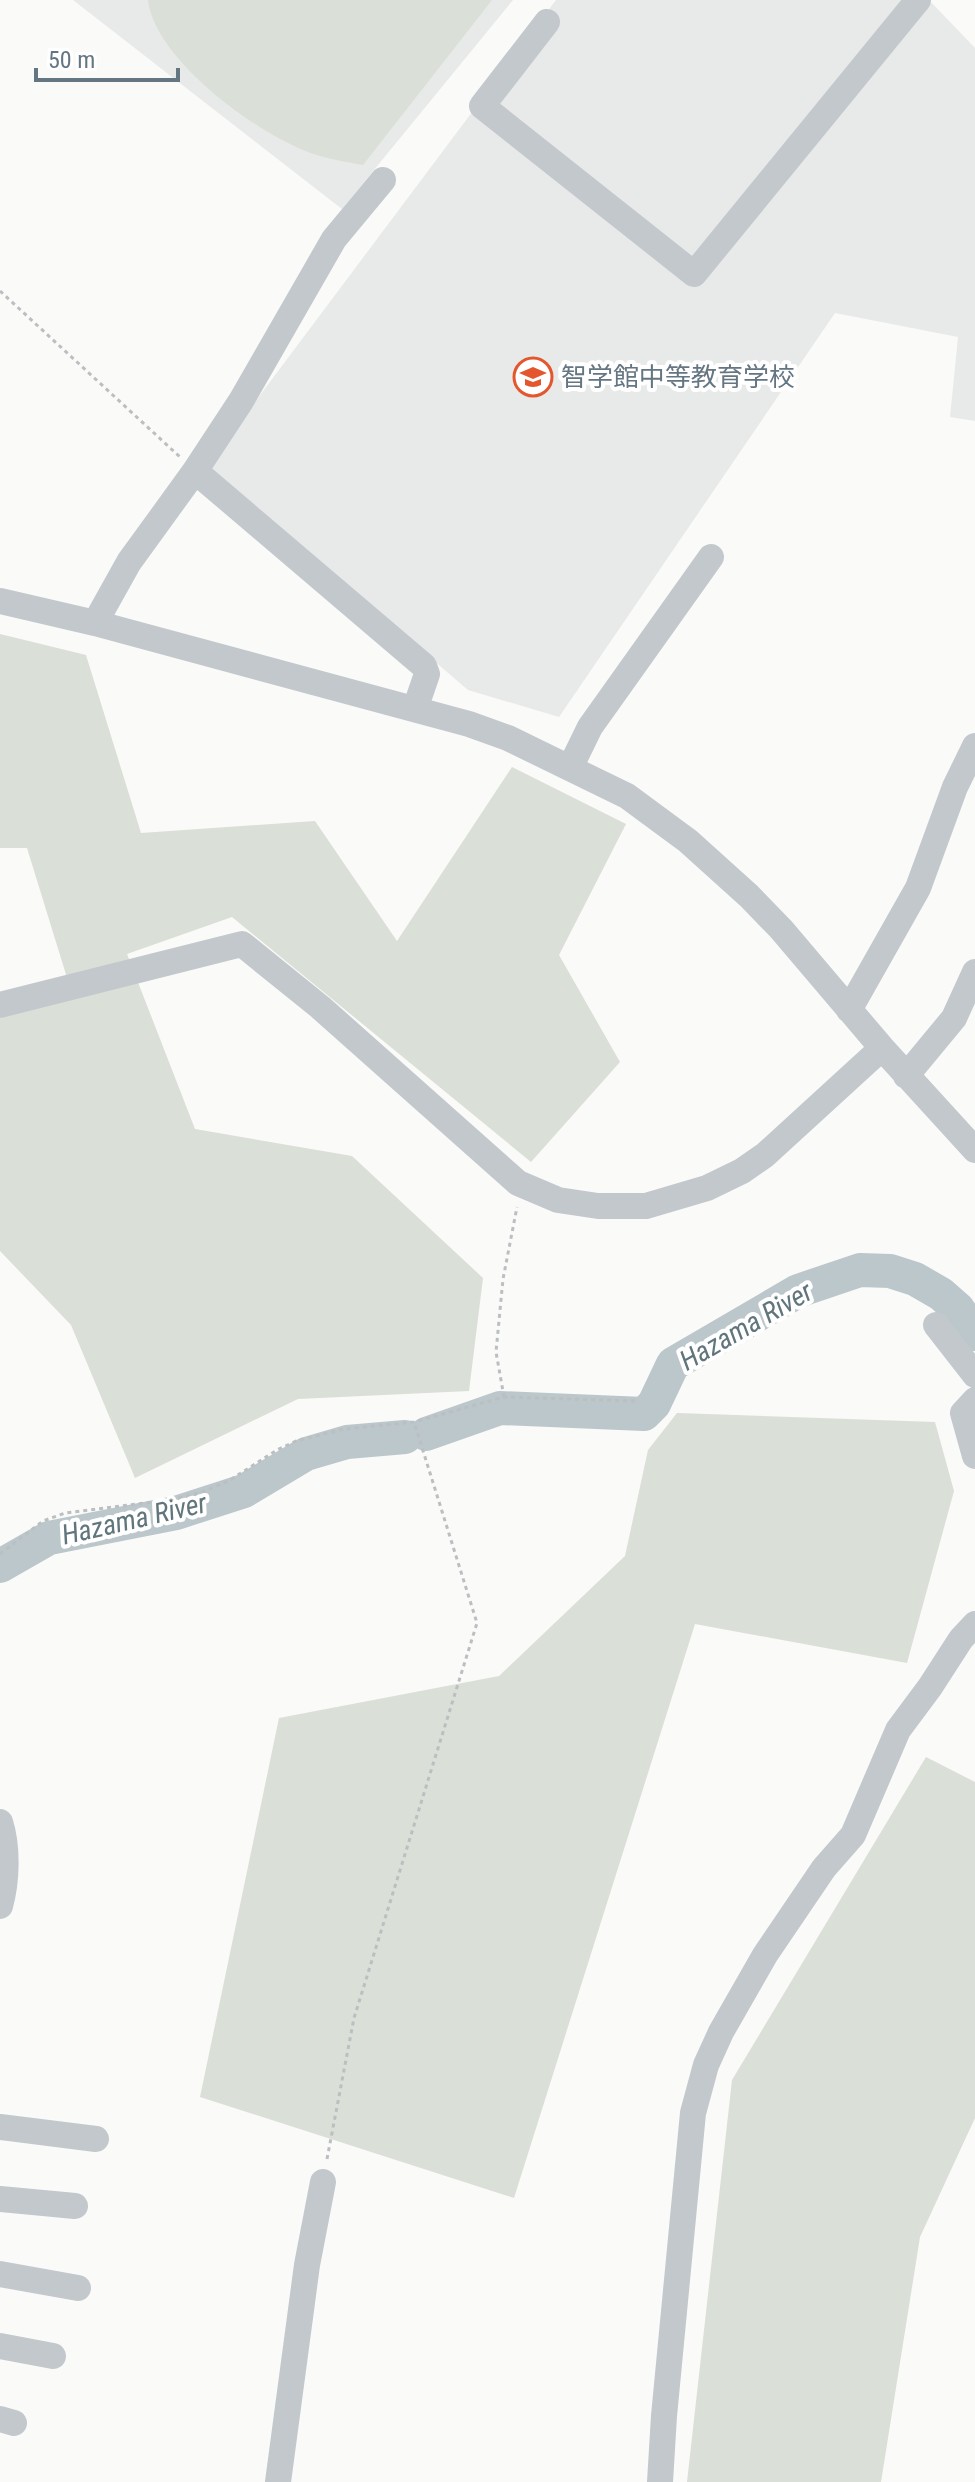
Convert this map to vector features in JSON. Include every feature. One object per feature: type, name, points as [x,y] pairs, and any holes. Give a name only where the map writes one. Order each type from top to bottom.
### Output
[{"type":"street","points":[[547,22],[482,106],[694,274],[918,0]]},
{"type":"street","points":[[95,623],[129,562],[241,401],[334,239],[383,180]]},
{"type":"street","points":[[195,471],[424,666],[427,674],[415,709]]},
{"type":"street","points":[[570,768],[590,727],[711,557]]},
{"type":"street","points":[[0,601],[95,623],[469,724],[508,738],[627,796],[688,841],[760,907],[906,1076],[975,1150]]},
{"type":"street","points":[[849,1010],[918,888],[955,787],[975,746]]},
{"type":"street","points":[[0,1005],[242,944],[320,1007],[518,1183],[558,1200],[598,1206],[646,1206],[707,1188],[742,1171],[765,1155],[882,1048]]},
{"type":"street","points":[[906,1076],[954,1018],[975,972]]},
{"type":"street","points":[[936,1325],[975,1375]]},
{"type":"street","points":[[975,1400],[963,1413],[975,1456]]},
{"type":"street","points":[[660,2482],[693,2113],[706,2065],[765,1955],[824,1868],[853,1835],[898,1730],[961,1639],[975,1624]]},
{"type":"street","points":[[0,1822],[5,1838],[0,1906]]},
{"type":"street","points":[[0,2127],[96,2139]]},
{"type":"street","points":[[278,2482],[307,2265],[323,2182]]},
{"type":"street","points":[[0,2199],[75,2206]]},
{"type":"street","points":[[0,2274],[78,2288]]},
{"type":"street","points":[[0,2346],[53,2356]]},
{"type":"path","points":[[0,291],[195,471]]},
{"type":"path","points":[[504,1397],[496,1352],[503,1279],[516,1221],[518,1183]]},
{"type":"path","points":[[0,1554],[43,1521],[65,1513],[169,1500],[203,1492],[230,1480],[296,1441],[344,1429],[414,1422],[504,1397],[636,1401]]},
{"type":"path","points":[[323,2182],[354,2018],[477,1623],[414,1422]]},
{"type":"shaded area","points":[[73,0],[513,0],[342,209]]},
{"type":"shaded area","points":[[148,0],[492,0],[363,165],[320,156],[297,147],[243,116],[191,72],[170,48],[155,24]]},
{"type":"shaded area","name":"智学館中等教育学校","points":[[556,0],[929,0],[975,48],[975,421],[950,417],[958,337],[835,313],[559,717],[468,690],[207,466]]},
{"type":"shaded area","points":[[0,634],[86,655],[141,833],[315,821],[397,941],[512,767],[626,824],[559,955],[620,1062],[531,1162],[232,917],[127,954],[195,1129],[352,1156],[483,1278],[469,1391],[298,1399],[135,1478],[71,1325],[0,1251],[0,1018],[72,994],[27,848],[0,848]]},
{"type":"shaded area","points":[[677,1413],[935,1422],[954,1491],[907,1663],[695,1624],[514,2198],[200,2097],[279,1718],[499,1676],[625,1556],[648,1450]]},
{"type":"shaded area","points":[[926,1757],[975,1782],[975,2118],[920,2237],[881,2482],[687,2482],[732,2080]]},
{"type":"waterway","name":"Hazama River","points":[[426,1434],[500,1408],[644,1414],[654,1404],[673,1364],[798,1291],[860,1270],[890,1271],[915,1279],[941,1294],[958,1309],[975,1334]]},
{"type":"waterway","name":"Hazama River","points":[[0,1566],[49,1538],[176,1513],[244,1491],[306,1454],[347,1442],[405,1437]]},
{"type":"place","name":"智学館中等教育学校","points":[[533,377]]}]
